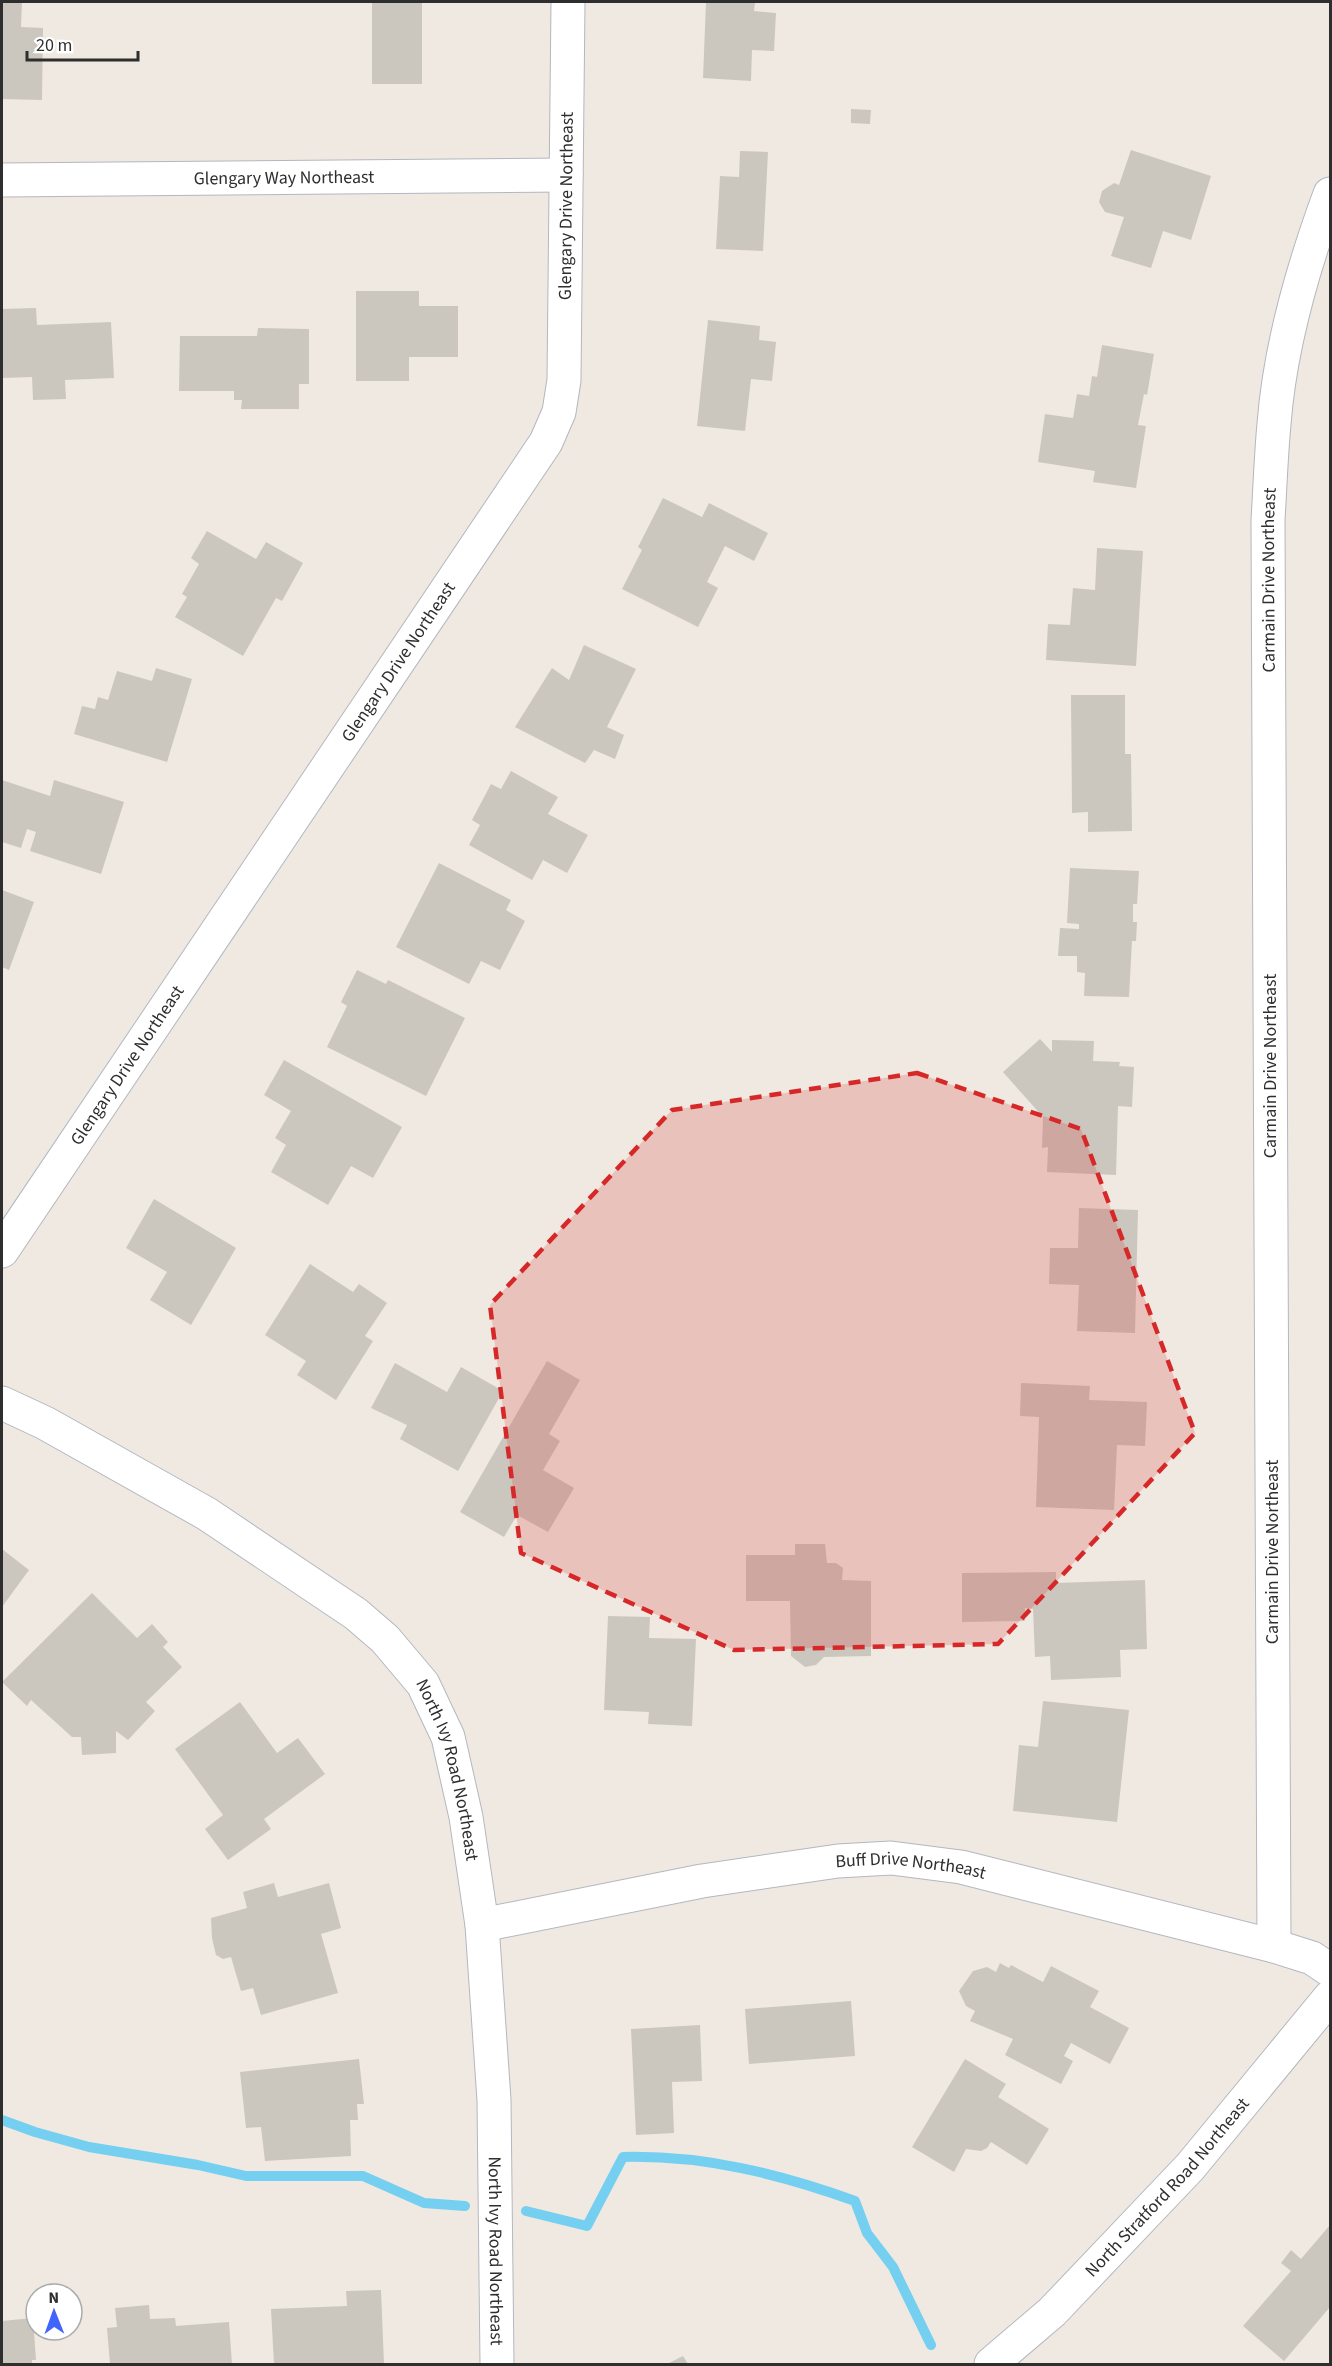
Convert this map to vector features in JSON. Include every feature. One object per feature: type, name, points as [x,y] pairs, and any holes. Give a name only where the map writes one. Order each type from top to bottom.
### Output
[{"type":"street","name":"Glengary Drive Northeast","points":[[2,1251],[546,442],[559,412],[564,380],[568,2]]},
{"type":"street","name":"Glengary Way Northeast","points":[[2,180],[566,175]]},
{"type":"street","name":"Carmain Drive Northeast","points":[[1274,1946],[1268,520],[1274,422],[1288,330],[1313,240],[1330,194]]},
{"type":"street","name":"North Ivy Road Northeast","points":[[2,1403],[45,1423],[207,1514],[356,1614],[385,1639],[423,1684],[448,1737],[466,1817],[482,1924],[494,2100],[497,2364]]},
{"type":"street","name":"Buff Drive Northeast","points":[[482,1924],[702,1881],[838,1861],[891,1858],[961,1867],[1274,1946],[1312,1958],[1330,1970]]},
{"type":"street","name":"North Stratford Road Northeast","points":[[991,2364],[1052,2312],[1190,2167],[1330,1997]]},
{"type":"highlighted area","points":[[917,1073],[1081,1129],[1195,1433],[998,1644],[734,1650],[521,1553],[490,1305],[672,1110]]},
{"type":"building","points":[[2,2],[22,2],[21,27],[43,28],[42,100],[2,99]]},
{"type":"building","points":[[372,2],[422,2],[422,84],[372,84]]},
{"type":"building","points":[[706,2],[755,2],[754,11],[776,13],[774,51],[752,50],[751,81],[703,78]]},
{"type":"building","points":[[851,109],[871,110],[870,124],[851,123]]},
{"type":"building","points":[[1131,150],[1211,176],[1191,240],[1163,231],[1151,268],[1111,256],[1124,217],[1105,212],[1099,202],[1102,191],[1114,183],[1119,185]]},
{"type":"building","points":[[740,151],[768,152],[763,251],[716,249],[720,176],[739,177]]},
{"type":"building","points":[[356,291],[419,291],[419,306],[458,306],[458,357],[409,357],[409,381],[356,381]]},
{"type":"building","points":[[36,308],[37,325],[111,322],[114,378],[65,380],[66,399],[33,400],[32,377],[2,378],[2,309]]},
{"type":"building","points":[[708,320],[760,326],[759,340],[776,342],[772,381],[751,379],[745,431],[697,426]]},
{"type":"building","points":[[258,328],[309,329],[309,384],[299,384],[299,409],[241,409],[242,400],[234,400],[234,391],[179,391],[180,336],[257,336]]},
{"type":"building","points":[[1102,345],[1154,354],[1147,395],[1144,394],[1138,425],[1146,426],[1136,488],[1093,482],[1095,471],[1038,462],[1045,414],[1073,418],[1077,394],[1089,396],[1092,376],[1097,377]]},
{"type":"building","points":[[663,498],[702,517],[709,503],[768,533],[754,561],[725,546],[707,582],[718,588],[698,627],[622,589],[642,550],[638,547]]},
{"type":"building","points":[[207,531],[256,559],[266,542],[303,563],[282,601],[276,598],[243,656],[175,617],[187,597],[182,594],[199,564],[191,558]]},
{"type":"building","points":[[1097,548],[1143,551],[1136,666],[1046,660],[1048,624],[1070,625],[1073,588],[1095,590]]},
{"type":"building","points":[[584,645],[636,669],[607,727],[624,735],[615,759],[594,750],[585,763],[515,727],[552,668],[569,680]]},
{"type":"building","points":[[156,668],[192,679],[167,762],[74,734],[82,706],[95,709],[98,697],[108,700],[117,671],[152,681]]},
{"type":"building","points":[[1071,695],[1125,695],[1125,754],[1131,754],[1132,831],[1088,832],[1088,812],[1072,813]]},
{"type":"building","points":[[511,771],[558,797],[548,814],[588,835],[567,873],[543,860],[532,880],[469,845],[480,825],[472,820],[491,784],[501,789]]},
{"type":"building","points":[[2,780],[50,796],[54,780],[124,802],[101,874],[30,851],[36,832],[27,829],[21,848],[2,842]]},
{"type":"building","points":[[439,863],[511,900],[506,910],[525,921],[500,970],[481,961],[469,984],[396,947]]},
{"type":"building","points":[[1070,868],[1139,871],[1137,904],[1133,904],[1133,922],[1137,922],[1136,941],[1132,941],[1129,997],[1084,996],[1085,973],[1077,972],[1077,956],[1058,956],[1060,928],[1079,929],[1079,924],[1067,923]]},
{"type":"building","points":[[2,890],[34,902],[9,970],[2,967]]},
{"type":"building","points":[[357,970],[386,984],[388,980],[465,1018],[426,1096],[327,1047],[347,1006],[341,1002]]},
{"type":"building","points":[[1040,1039],[1052,1052],[1052,1040],[1094,1041],[1093,1061],[1120,1062],[1119,1066],[1134,1067],[1132,1107],[1118,1106],[1116,1175],[1047,1172],[1048,1147],[1042,1148],[1043,1117],[1003,1072]]},
{"type":"building","points":[[284,1060],[402,1127],[373,1178],[351,1166],[328,1205],[271,1172],[286,1145],[275,1138],[291,1111],[264,1095]]},
{"type":"building","points":[[154,1199],[236,1248],[191,1325],[150,1300],[167,1272],[126,1248]]},
{"type":"building","points":[[1079,1208],[1138,1210],[1135,1333],[1077,1331],[1079,1285],[1049,1284],[1050,1248],[1078,1248]]},
{"type":"building","points":[[310,1264],[353,1292],[359,1284],[387,1303],[365,1336],[373,1341],[336,1400],[297,1375],[306,1361],[265,1335]]},
{"type":"building","points":[[547,1361],[580,1380],[549,1434],[560,1441],[543,1470],[574,1488],[548,1532],[517,1515],[504,1537],[460,1512]]},
{"type":"building","points":[[395,1363],[447,1392],[461,1367],[503,1391],[458,1471],[400,1439],[407,1425],[371,1408]]},
{"type":"building","points":[[1021,1383],[1090,1386],[1089,1400],[1147,1402],[1145,1446],[1117,1445],[1114,1510],[1036,1507],[1039,1417],[1020,1416]]},
{"type":"building","points":[[795,1544],[825,1544],[827,1563],[836,1563],[843,1568],[842,1580],[871,1581],[871,1656],[824,1657],[816,1665],[805,1667],[791,1656],[790,1601],[746,1601],[746,1555],[795,1555]]},
{"type":"building","points":[[2,1549],[29,1570],[2,1607]]},
{"type":"building","points":[[1056,1572],[1056,1583],[1145,1580],[1147,1649],[1120,1650],[1121,1677],[1051,1680],[1050,1656],[1035,1657],[1033,1609],[1025,1608],[1025,1621],[962,1622],[962,1573]]},
{"type":"building","points":[[92,1593],[137,1638],[152,1624],[168,1642],[163,1647],[182,1667],[146,1702],[155,1711],[128,1740],[116,1731],[116,1753],[82,1755],[81,1737],[72,1737],[31,1700],[27,1706],[2,1682]]},
{"type":"building","points":[[608,1616],[650,1617],[649,1638],[696,1639],[692,1726],[648,1724],[649,1712],[604,1710]]},
{"type":"building","points":[[1043,1701],[1129,1710],[1117,1822],[1013,1811],[1019,1745],[1038,1747]]},
{"type":"building","points":[[240,1702],[277,1753],[298,1738],[325,1774],[264,1819],[271,1829],[228,1860],[205,1829],[223,1815],[175,1749]]},
{"type":"building","points":[[274,1883],[278,1897],[329,1883],[341,1928],[321,1934],[338,1993],[261,2015],[253,1988],[241,1991],[231,1957],[223,1959],[216,1955],[211,1918],[247,1908],[243,1892]]},
{"type":"building","points":[[1000,1963],[1009,1968],[1011,1965],[1043,1982],[1051,1966],[1099,1991],[1090,2007],[1129,2028],[1110,2064],[1071,2043],[1064,2056],[1073,2061],[1061,2084],[1005,2055],[1013,2039],[970,2021],[975,2011],[966,2006],[959,1991],[973,1971],[987,1967],[996,1972]]},
{"type":"building","points":[[851,2001],[855,2056],[749,2064],[745,2009]]},
{"type":"building","points":[[700,2025],[702,2081],[672,2082],[674,2133],[636,2135],[631,2029]]},
{"type":"building","points":[[359,2059],[364,2104],[357,2104],[358,2120],[350,2120],[351,2156],[265,2161],[261,2127],[246,2128],[240,2072]]},
{"type":"building","points":[[965,2059],[1006,2084],[998,2097],[1049,2129],[1027,2165],[991,2142],[981,2151],[966,2149],[954,2172],[912,2147]]},
{"type":"building","points":[[1330,2225],[1330,2307],[1284,2361],[1243,2326],[1291,2271],[1281,2263],[1291,2250],[1301,2259]]},
{"type":"building","points":[[381,2290],[384,2364],[274,2364],[271,2309],[347,2306],[346,2291]]},
{"type":"building","points":[[149,2305],[150,2319],[175,2318],[176,2326],[229,2322],[232,2364],[110,2364],[107,2328],[117,2327],[115,2308]]},
{"type":"building","points":[[24,2319],[24,2342],[35,2342],[36,2360],[32,2360],[32,2364],[2,2364],[2,2321]]},
{"type":"building","points":[[683,2356],[688,2364],[667,2364]]},
{"type":"waterway","points":[[2,2120],[89,2147],[198,2165],[246,2176],[363,2176],[424,2203],[465,2206]]},
{"type":"waterway","points":[[526,2211],[587,2226],[623,2157],[683,2159],[712,2163],[770,2175],[827,2191],[855,2201],[867,2233],[893,2267],[931,2345]]}]
